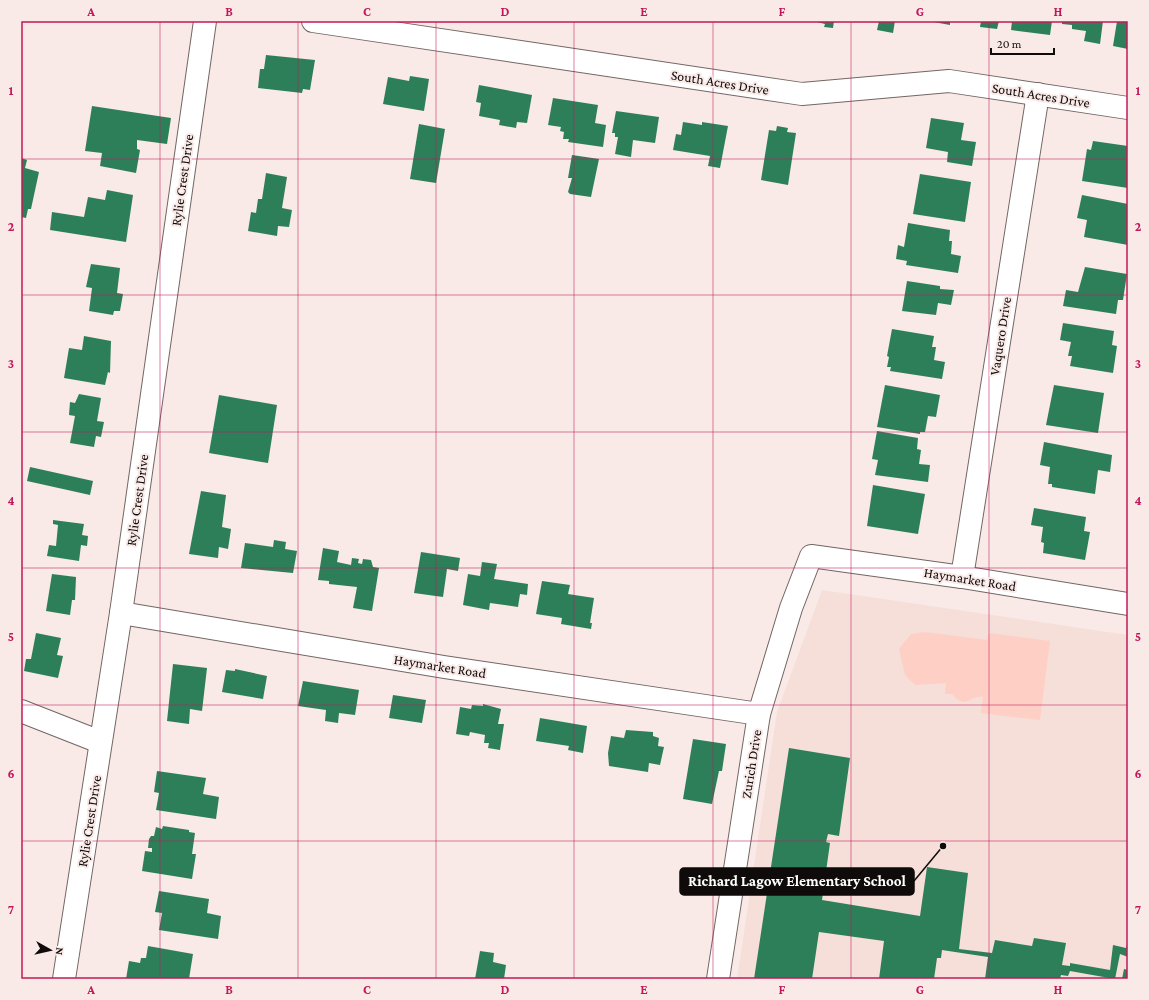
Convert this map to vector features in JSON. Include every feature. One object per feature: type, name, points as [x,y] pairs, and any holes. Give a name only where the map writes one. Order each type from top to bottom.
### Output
[{"type":"street","name":"Rylie Crest Drive","points":[[64,979],[121,613],[204,21]]},
{"type":"street","name":"South Acres Drive","points":[[313,21],[802,94],[949,80],[1128,108]]},
{"type":"street","name":"Vaquero Drive","points":[[962,577],[1038,94]]},
{"type":"street","name":"Haymarket Road","points":[[811,556],[962,577],[1128,604]]},
{"type":"street","name":"Zurich Drive","points":[[718,979],[759,714],[791,608],[811,556]]},
{"type":"street","name":"Haymarket Road","points":[[121,613],[444,667],[759,714]]},
{"type":"street","points":[[21,711],[100,742]]},
{"type":"shaded area","points":[[822,590],[1128,635],[1128,979],[737,979],[777,712]]},
{"type":"shaded area","points":[[925,632],[987,640],[989,633],[1050,641],[1040,720],[981,713],[983,697],[974,698],[964,702],[961,701],[952,694],[945,694],[946,683],[915,685],[905,675],[899,649],[911,634]]},
{"type":"building","points":[[813,21],[834,21],[833,28],[824,27],[825,24]]},
{"type":"building","points":[[879,21],[895,21],[893,33],[877,30]]},
{"type":"building","points":[[928,21],[950,21],[950,25]]},
{"type":"building","points":[[981,21],[999,21],[997,29],[980,27]]},
{"type":"building","points":[[1012,21],[1052,21],[1050,35],[1011,30]]},
{"type":"building","points":[[1062,21],[1103,21],[1100,44],[1084,41],[1086,31],[1072,29],[1072,25],[1062,24]]},
{"type":"building","points":[[1117,21],[1128,21],[1128,49],[1113,46]]},
{"type":"building","points":[[266,55],[315,60],[310,90],[303,89],[302,93],[258,88],[260,69],[264,69]]},
{"type":"building","points":[[410,76],[429,79],[424,111],[383,104],[388,77],[409,81]]},
{"type":"building","points":[[479,85],[532,95],[527,123],[517,122],[516,128],[499,125],[500,120],[479,116],[481,103],[476,102]]},
{"type":"building","points":[[553,98],[598,105],[595,123],[606,125],[603,147],[568,142],[569,139],[563,139],[564,132],[560,131],[561,127],[548,125]]},
{"type":"building","points":[[92,106],[171,118],[167,144],[137,140],[137,149],[140,150],[136,173],[100,166],[102,153],[85,151]]},
{"type":"building","points":[[616,111],[659,117],[655,143],[633,140],[631,157],[615,154],[618,137],[615,137],[615,133],[612,133]]},
{"type":"building","points":[[931,118],[964,123],[961,140],[976,142],[972,166],[947,162],[948,152],[926,148]]},
{"type":"building","points":[[683,122],[702,125],[702,122],[728,126],[720,168],[708,166],[710,156],[673,150],[676,134],[681,135]]},
{"type":"building","points":[[419,124],[445,129],[436,183],[410,179]]},
{"type":"building","points":[[777,126],[788,128],[787,132],[796,133],[788,185],[761,180],[769,130],[776,131]]},
{"type":"building","points":[[1093,141],[1128,146],[1128,188],[1082,181],[1087,149],[1091,150]]},
{"type":"building","points":[[572,155],[599,159],[591,197],[570,194],[568,192],[572,178],[568,178]]},
{"type":"building","points":[[21,158],[27,160],[25,168],[39,172],[31,209],[28,209],[26,218],[21,217]]},
{"type":"building","points":[[266,173],[287,177],[282,208],[292,210],[289,227],[278,226],[277,236],[248,231],[251,212],[256,213],[258,199],[262,199]]},
{"type":"building","points":[[920,174],[971,182],[965,222],[913,214]]},
{"type":"building","points":[[107,190],[133,195],[126,242],[50,230],[52,212],[84,217],[88,197],[105,200]]},
{"type":"building","points":[[1082,195],[1128,204],[1128,245],[1084,237],[1087,220],[1077,218]]},
{"type":"building","points":[[908,223],[950,230],[949,241],[952,241],[951,254],[961,256],[958,273],[906,265],[907,261],[896,259],[898,245],[904,247]]},
{"type":"building","points":[[91,264],[120,268],[117,293],[123,294],[120,311],[114,311],[113,315],[89,311],[92,288],[86,287]]},
{"type":"building","points":[[1085,267],[1127,274],[1123,300],[1118,300],[1116,314],[1063,306],[1066,290],[1078,292]]},
{"type":"building","points":[[907,281],[940,286],[940,289],[954,290],[951,305],[938,303],[936,315],[902,311]]},
{"type":"building","points":[[1063,323],[1114,331],[1112,345],[1117,346],[1113,373],[1070,366],[1072,356],[1068,356],[1071,342],[1060,340]]},
{"type":"building","points":[[892,329],[934,336],[932,347],[936,347],[934,360],[945,362],[942,379],[890,371],[891,367],[887,367],[889,357],[887,356]]},
{"type":"building","points":[[84,336],[111,341],[110,373],[108,372],[105,385],[64,378],[69,348],[82,350]]},
{"type":"building","points":[[885,385],[940,395],[936,417],[928,416],[925,432],[920,432],[920,434],[877,427]]},
{"type":"building","points":[[1054,385],[1104,393],[1098,433],[1046,425]]},
{"type":"building","points":[[79,394],[101,398],[97,421],[104,422],[101,437],[96,436],[94,447],[70,443],[75,416],[69,415],[70,402],[75,403]]},
{"type":"building","points":[[219,395],[277,405],[268,463],[209,453]]},
{"type":"building","points":[[877,431],[918,438],[917,449],[921,450],[919,464],[930,465],[928,482],[875,475],[878,460],[872,459]]},
{"type":"building","points":[[1044,442],[1112,455],[1110,472],[1098,470],[1095,494],[1052,487],[1052,484],[1048,484],[1050,467],[1040,465]]},
{"type":"building","points":[[30,467],[93,481],[90,495],[27,481]]},
{"type":"building","points":[[873,485],[925,494],[918,534],[867,526]]},
{"type":"building","points":[[201,491],[226,495],[222,527],[231,529],[228,549],[219,547],[218,558],[189,554]]},
{"type":"building","points":[[1034,508],[1086,517],[1084,531],[1090,532],[1085,560],[1043,553],[1044,543],[1041,542],[1043,527],[1031,525]]},
{"type":"building","points":[[53,520],[84,524],[82,535],[88,536],[87,546],[81,545],[79,561],[47,556],[49,545],[56,546],[58,525],[53,524]]},
{"type":"building","points":[[274,540],[286,542],[285,549],[297,551],[293,573],[241,568],[245,543],[273,547]]},
{"type":"building","points":[[323,548],[339,551],[337,562],[351,565],[352,558],[359,559],[358,563],[362,564],[363,559],[371,560],[373,567],[379,568],[372,611],[353,608],[357,587],[329,584],[329,581],[318,580]]},
{"type":"building","points":[[421,552],[460,558],[458,571],[447,569],[443,597],[414,593]]},
{"type":"building","points":[[482,562],[497,564],[494,579],[528,584],[527,595],[520,594],[518,607],[490,603],[489,610],[463,605],[468,574],[480,576]]},
{"type":"building","points":[[52,574],[76,577],[75,600],[72,600],[70,615],[46,611]]},
{"type":"building","points":[[542,581],[570,585],[568,594],[594,598],[590,623],[592,623],[591,629],[561,624],[562,618],[536,614]]},
{"type":"building","points":[[36,633],[61,638],[57,655],[63,656],[58,678],[24,671],[26,659],[31,659]]},
{"type":"building","points":[[173,664],[207,668],[202,711],[190,709],[189,724],[167,721]]},
{"type":"building","points":[[235,669],[267,676],[263,699],[222,692],[226,670],[235,671]]},
{"type":"building","points":[[303,681],[359,690],[355,715],[339,713],[338,723],[325,721],[326,710],[298,706]]},
{"type":"building","points":[[393,695],[426,700],[422,723],[389,718]]},
{"type":"building","points":[[483,704],[501,709],[498,724],[504,724],[500,750],[488,748],[489,743],[484,743],[485,735],[470,732],[469,736],[456,734],[460,707],[471,709],[472,705],[483,706]]},
{"type":"building","points":[[540,718],[587,726],[583,753],[568,750],[569,746],[536,741]]},
{"type":"building","points":[[626,730],[653,732],[653,736],[659,738],[658,746],[664,747],[660,765],[649,763],[648,772],[609,766],[608,753],[611,736],[624,738]]},
{"type":"building","points":[[693,739],[726,744],[722,771],[719,771],[712,804],[683,799]]},
{"type":"building","points":[[789,748],[850,758],[839,836],[828,834],[826,842],[830,843],[822,900],[920,916],[927,867],[968,873],[959,949],[992,953],[995,940],[1032,946],[1034,938],[1066,943],[1062,965],[1070,966],[1070,963],[1110,970],[1113,945],[1126,948],[1128,940],[1128,957],[1120,954],[1115,979],[1070,971],[1068,976],[1061,975],[1060,979],[985,979],[988,957],[942,950],[941,958],[937,958],[934,979],[879,979],[884,941],[819,932],[812,979],[754,979]]},
{"type":"building","points":[[157,771],[206,778],[203,794],[219,797],[216,819],[156,810],[159,793],[154,792]]},
{"type":"building","points":[[163,826],[189,830],[189,832],[195,833],[192,854],[196,854],[192,879],[142,871],[145,851],[152,852],[152,848],[148,848],[149,839],[151,836],[154,836],[156,827],[162,829]]},
{"type":"building","points":[[159,891],[209,899],[207,913],[221,916],[218,939],[159,930],[162,913],[155,912]]},
{"type":"building","points":[[148,946],[193,954],[189,979],[126,979],[129,961],[140,963],[141,958],[146,958]]},
{"type":"building","points":[[480,951],[494,953],[493,962],[506,965],[504,979],[475,979]]},
{"type":"building","points":[[1124,969],[1128,970],[1128,979],[1122,979]]},
{"type":"place","name":"Richard Lagow Elementary School","points":[[943,846]]}]
